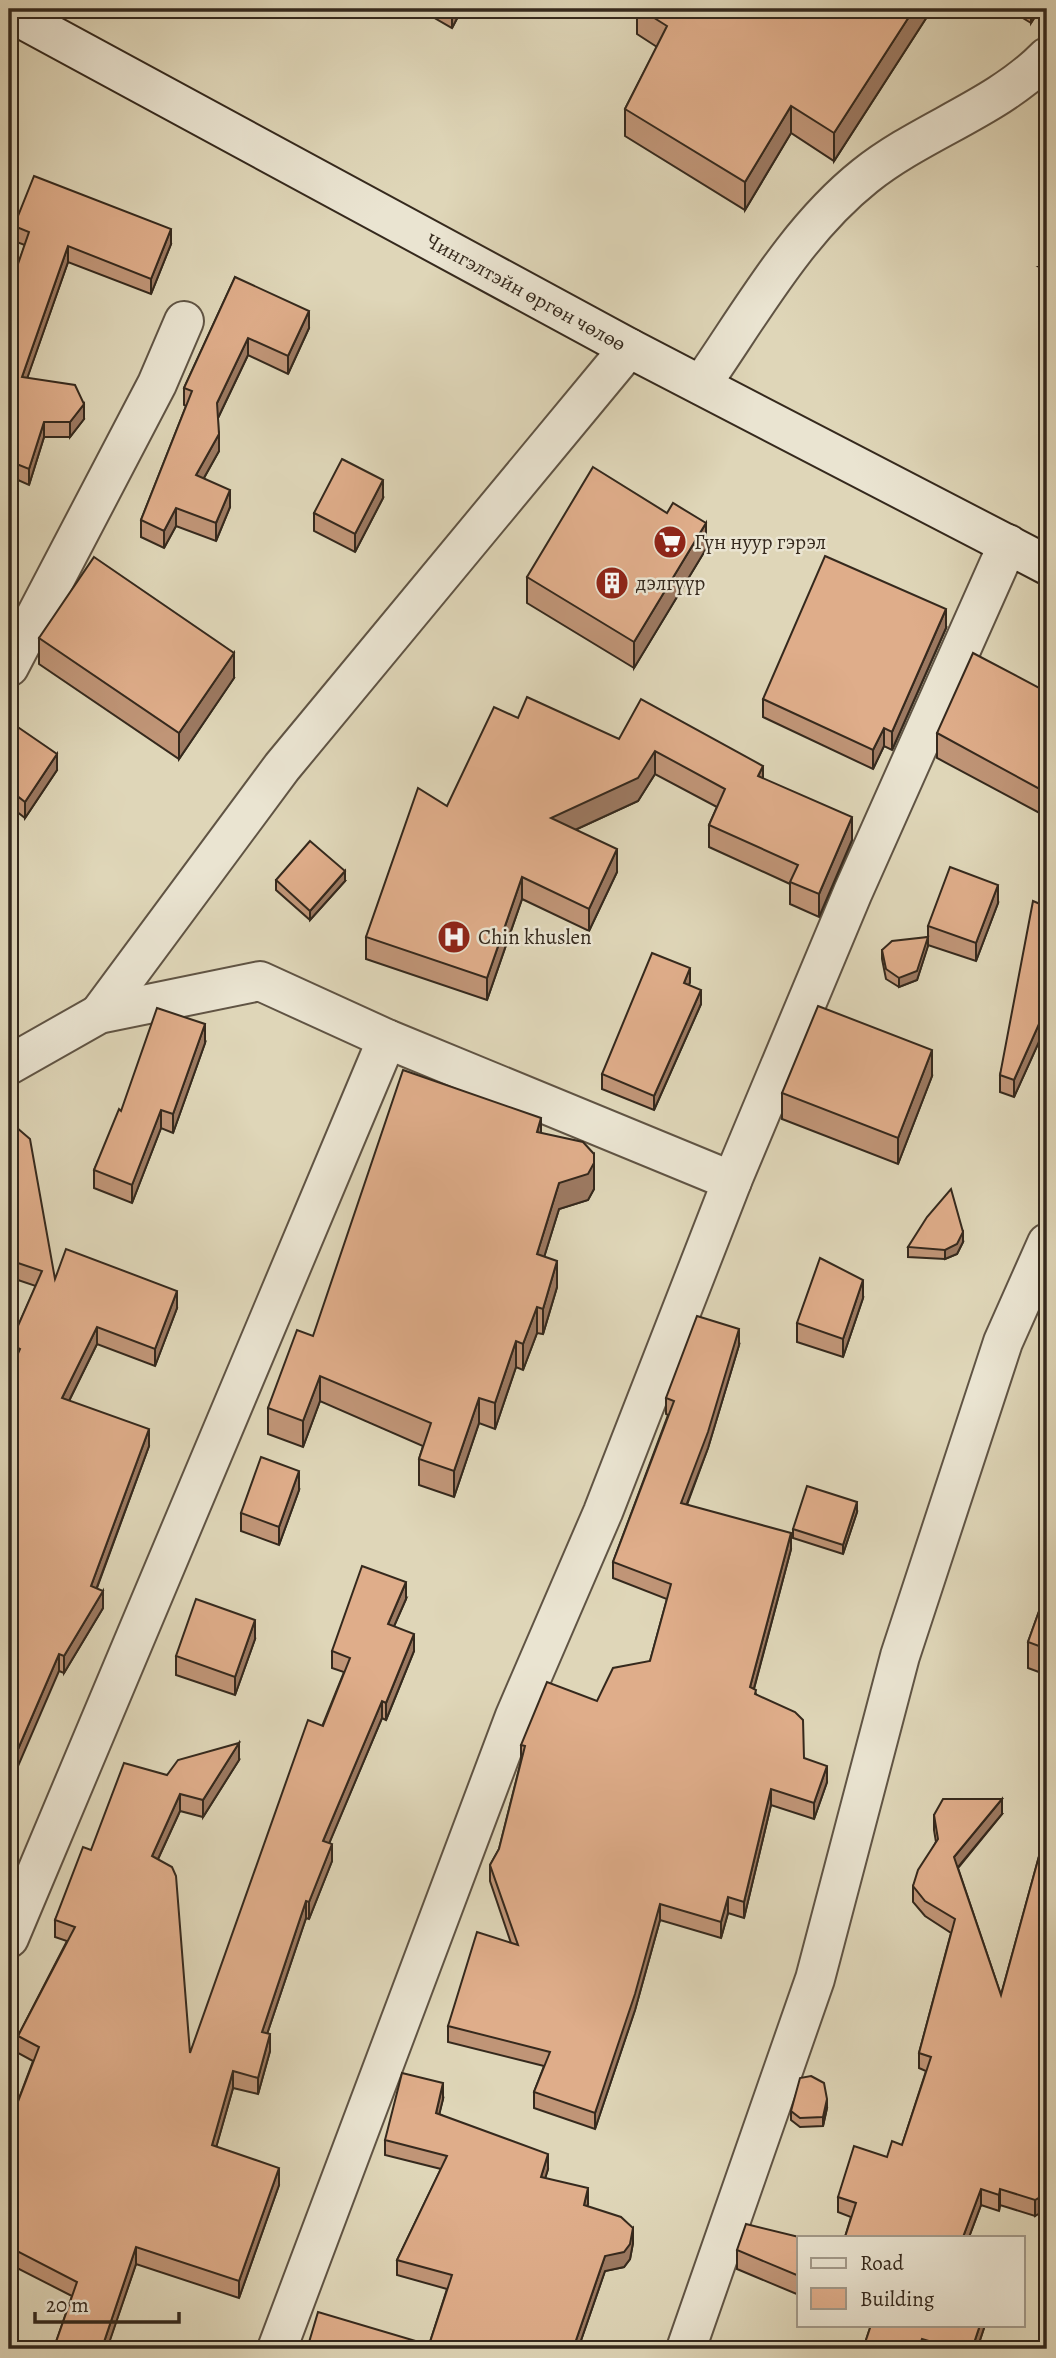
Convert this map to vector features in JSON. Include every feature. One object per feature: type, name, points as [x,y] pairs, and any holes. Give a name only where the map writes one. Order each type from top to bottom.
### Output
[{"type":"street","name":"Чингэлтэйн өргөн чөлөө","points":[[9,12],[629,348],[1047,565]]},
{"type":"street","points":[[701,385],[797,246],[843,194],[898,153],[989,101],[1047,57]]},
{"type":"street","points":[[9,667],[157,384],[184,321]]},
{"type":"street","points":[[99,1014],[282,767],[629,348]]},
{"type":"street","points":[[277,2349],[515,1716],[603,1512],[732,1181],[853,892],[1008,544]]},
{"type":"street","points":[[9,1065],[99,1014],[260,981],[387,1039],[732,1181]]},
{"type":"street","points":[[9,1938],[387,1039]]},
{"type":"street","points":[[686,2349],[815,1979],[904,1643],[1003,1342],[1047,1242]]},
{"type":"building","points":[[640,9],[914,9],[834,133],[791,106],[745,182],[625,109],[667,26]]},
{"type":"building","points":[[34,176],[171,229],[151,279],[68,246],[22,377],[75,385],[84,404],[70,422],[44,422],[29,469],[9,461],[9,290],[29,232],[14,226]]},
{"type":"building","points":[[235,277],[309,311],[288,356],[248,338],[217,403],[219,434],[196,475],[230,490],[216,523],[176,508],[164,531],[141,520],[192,391],[184,388]]},
{"type":"building","points":[[342,459],[383,480],[355,534],[314,513]]},
{"type":"building","name":"дэлгүүр","points":[[593,467],[667,513],[673,503],[706,523],[634,642],[527,577]]},
{"type":"building","points":[[825,556],[946,609],[892,732],[884,728],[873,750],[763,699]]},
{"type":"building","points":[[94,557],[234,653],[179,733],[39,638]]},
{"type":"building","points":[[973,653],[1047,692],[1047,793],[937,733]]},
{"type":"building","points":[[527,697],[619,739],[641,699],[763,766],[758,776],[852,817],[819,894],[790,882],[798,865],[709,825],[725,789],[655,751],[638,778],[551,818],[617,849],[589,909],[522,877],[487,978],[366,937],[418,788],[447,806],[494,707],[518,718]]},
{"type":"building","points":[[9,721],[57,754],[25,802],[16,795],[9,804]]},
{"type":"building","points":[[310,841],[345,871],[310,911],[276,880]]},
{"type":"building","points":[[950,867],[998,885],[976,943],[928,926]]},
{"type":"building","points":[[1033,901],[1047,907],[1047,1006],[1014,1080],[1000,1075]]},
{"type":"building","points":[[928,937],[917,971],[899,978],[886,969],[882,950],[892,941]]},
{"type":"building","points":[[652,953],[690,968],[684,983],[701,990],[654,1096],[602,1074]]},
{"type":"building","points":[[818,1006],[932,1050],[898,1138],[782,1093]]},
{"type":"building","points":[[157,1008],[205,1024],[173,1114],[161,1110],[132,1185],[94,1170],[119,1109],[121,1111]]},
{"type":"building","points":[[403,1070],[541,1118],[537,1132],[583,1142],[594,1154],[594,1163],[588,1174],[559,1183],[537,1254],[557,1261],[543,1309],[537,1307],[523,1344],[516,1341],[495,1403],[479,1398],[454,1471],[419,1459],[431,1423],[320,1376],[303,1421],[268,1408],[297,1330],[313,1336]]},
{"type":"building","points":[[16,1127],[30,1139],[55,1279],[66,1249],[177,1291],[155,1349],[97,1327],[62,1398],[149,1429],[91,1586],[103,1591],[64,1656],[59,1654],[9,1770],[9,1374],[20,1349],[10,1344],[42,1271],[9,1260],[9,1128]]},
{"type":"building","points":[[951,1189],[963,1232],[957,1244],[945,1250],[908,1247],[927,1217]]},
{"type":"building","points":[[820,1258],[863,1280],[843,1339],[797,1323]]},
{"type":"building","points":[[697,1316],[739,1329],[708,1432],[681,1503],[791,1533],[750,1687],[756,1690],[755,1694],[795,1712],[803,1720],[804,1758],[827,1766],[814,1803],[771,1789],[744,1902],[728,1897],[721,1922],[660,1904],[635,1994],[595,2113],[534,2092],[550,2052],[448,2026],[477,1932],[518,1945],[490,1865],[499,1849],[525,1746],[521,1745],[547,1682],[597,1701],[613,1668],[650,1661],[671,1584],[613,1562],[674,1401],[666,1398]]},
{"type":"building","points":[[261,1457],[299,1471],[279,1527],[241,1513]]},
{"type":"building","points":[[807,1486],[857,1502],[843,1545],[793,1529]]},
{"type":"building","points":[[362,1566],[406,1582],[388,1624],[414,1634],[386,1703],[382,1701],[323,1841],[332,1844],[309,1902],[306,1901],[262,2032],[270,2034],[258,2078],[233,2071],[212,2145],[279,2168],[239,2281],[136,2247],[104,2342],[163,2342],[175,2349],[70,2349],[56,2342],[77,2282],[9,2247],[9,2125],[39,2047],[18,2036],[75,1927],[55,1920],[83,1847],[91,1850],[124,1763],[167,1775],[178,1760],[239,1743],[203,1800],[180,1794],[152,1856],[172,1867],[176,1876],[190,2053],[308,1720],[323,1726],[350,1658],[332,1651]]},
{"type":"building","points":[[1047,1589],[1047,1649],[1028,1642]]},
{"type":"building","points":[[196,1599],[255,1620],[235,1677],[176,1656]]},
{"type":"building","points":[[943,1799],[1002,1799],[954,1857],[1001,1995],[1047,1827],[1047,2193],[1035,2200],[1000,2189],[999,2195],[981,2189],[963,2236],[845,2236],[856,2203],[838,2197],[854,2146],[887,2157],[892,2141],[902,2145],[931,2057],[919,2053],[955,1919],[925,1901],[913,1886],[918,1870],[938,1839],[934,1815]]},
{"type":"building","points":[[402,2073],[443,2083],[436,2113],[548,2154],[541,2177],[588,2188],[584,2205],[621,2217],[633,2228],[630,2244],[624,2252],[605,2256],[573,2349],[307,2349],[318,2312],[429,2345],[452,2275],[397,2260],[447,2156],[385,2140]]},
{"type":"building","points":[[811,2076],[824,2083],[827,2099],[823,2117],[800,2118],[791,2111],[800,2078]]},
{"type":"building","points":[[746,2224],[797,2237],[797,2275],[737,2250]]},
{"type":"building","points":[[871,2326],[980,2326],[972,2349],[956,2349],[922,2339],[918,2349],[863,2349]]},
{"type":"place","name":"Гүн нуур гэрэл","points":[[670,542]]},
{"type":"place","name":"дэлгүүр","points":[[612,583]]},
{"type":"place","name":"Chin khuslen","points":[[454,937]]}]
